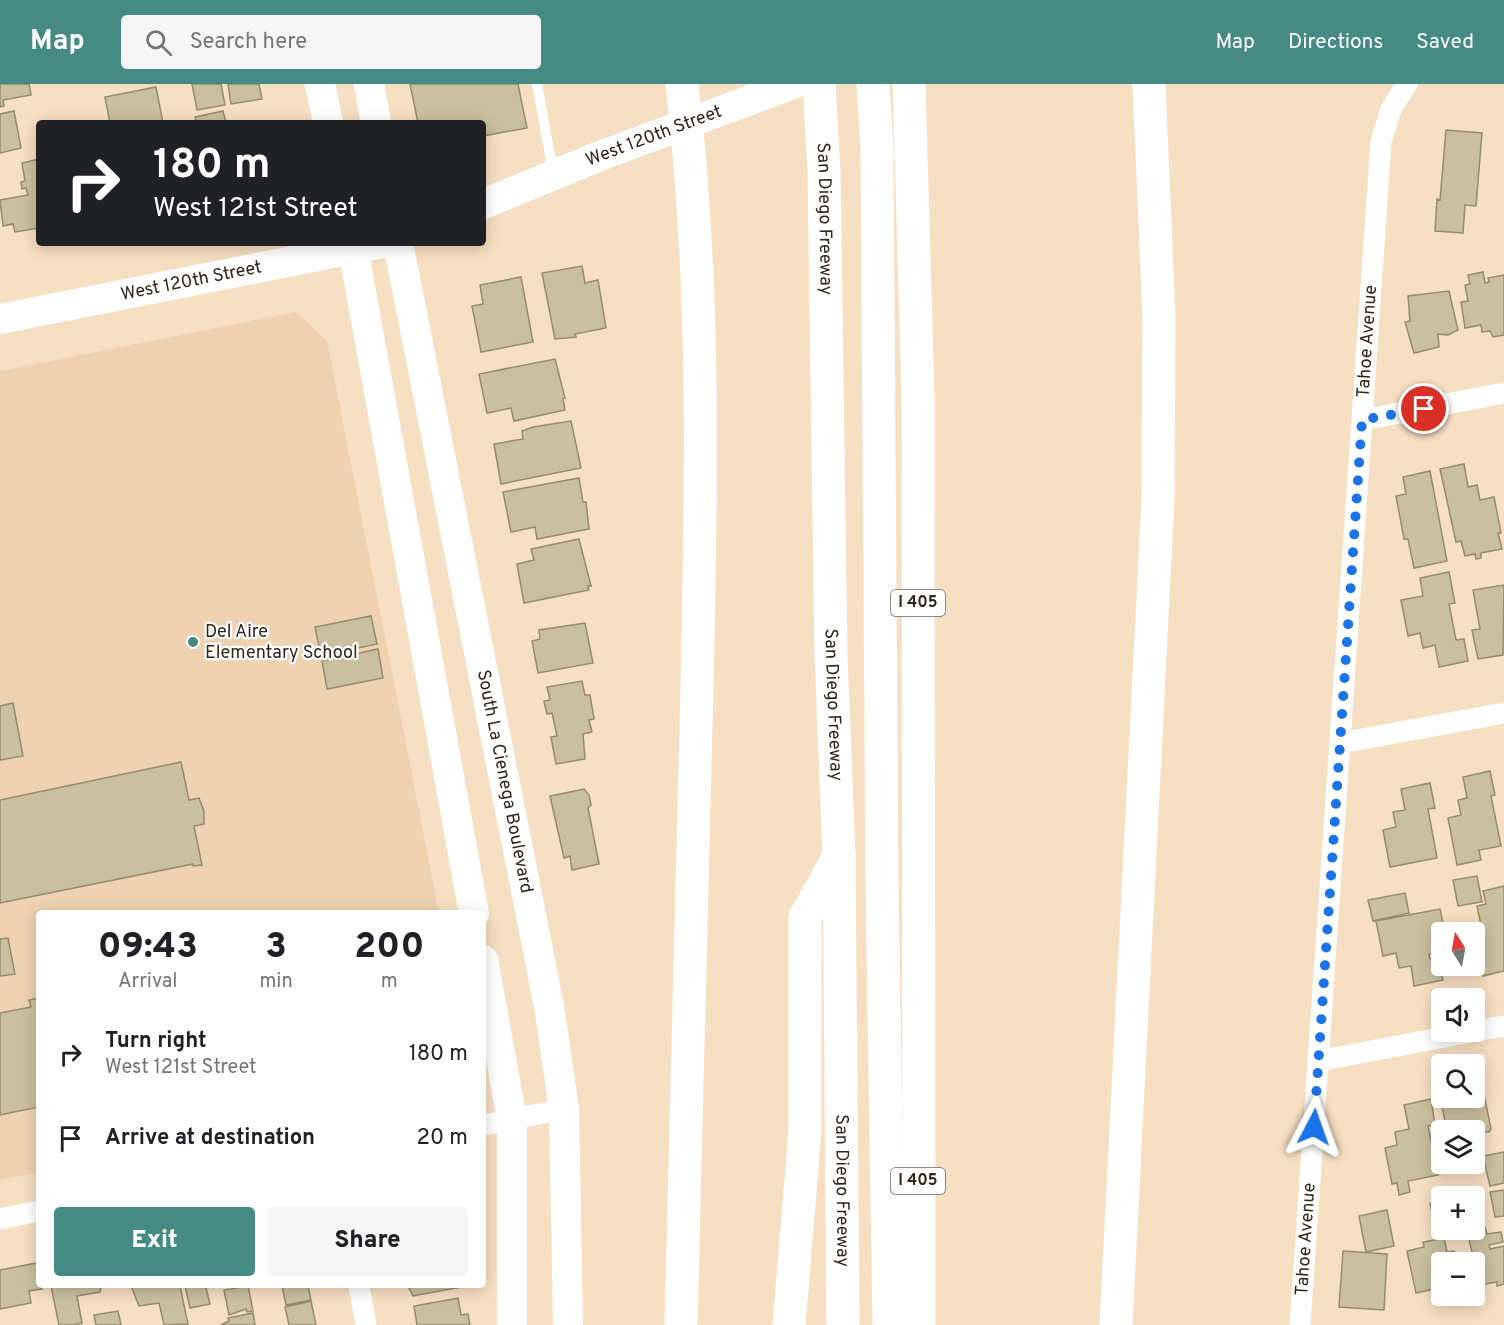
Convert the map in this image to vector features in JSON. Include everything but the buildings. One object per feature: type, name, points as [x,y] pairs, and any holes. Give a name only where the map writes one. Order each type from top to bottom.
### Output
[{"type":"highway","points":[[681,1325],[700,574],[700,373],[696,254],[682,84]]},
{"type":"highway","name":"San Diego Freeway","points":[[819,84],[824,171],[831,655],[840,856],[843,1325]]},
{"type":"highway","points":[[854,84],[867,152],[889,1325]]},
{"type":"highway","points":[[842,1181],[872,1125],[867,697],[867,152],[873,84]]},
{"type":"highway","name":"I 405","points":[[909,84],[918,386],[920,1325]]},
{"type":"highway","points":[[1116,1325],[1158,499],[1159,317],[1149,84]]},
{"type":"highway","points":[[789,1325],[805,1131],[805,917],[840,856]]},
{"type":"highway","points":[[1120,1252],[1128,1325]]},
{"type":"highway","points":[[919,1292],[928,1325]]},
{"type":"main road","points":[[320,84],[327,120]]},
{"type":"main road","points":[[369,84],[375,120]]},
{"type":"main road","name":"West 120th Street","points":[[486,203],[554,174],[793,84]]},
{"type":"main road","name":"South La Cienega Boulevard","points":[[399,246],[549,1006],[564,1109],[568,1325]]},
{"type":"main road","points":[[352,247],[473,910]]},
{"type":"main road","name":"West 120th Street","points":[[0,319],[352,247]]},
{"type":"main road","points":[[486,976],[512,1119],[512,1325]]},
{"type":"street","name":"Tahoe Avenue","points":[[1300,1325],[1381,141],[1391,109],[1407,84]]},
{"type":"street","points":[[1362,420],[1504,393]]},
{"type":"street","points":[[1340,743],[1504,713]]},
{"type":"street","points":[[1485,1030],[1504,1026]]},
{"type":"street","points":[[1318,1061],[1431,1040]]},
{"type":"street","points":[[486,1124],[564,1109]]},
{"type":"street","points":[[0,1219],[36,1213]]},
{"type":"street","points":[[358,1288],[366,1325]]},
{"type":"lane","points":[[537,84],[554,174]]},
{"type":"shaded area","name":"Del Aire Elementary School","points":[[296,312],[327,341],[438,910],[36,910],[36,1173],[0,1180],[0,371]]},
{"type":"place","name":"Del Aire Elementary School","points":[[193,642]]},
{"type":"route","points":[[1314,1127],[1362,420],[1424,409]]}]
